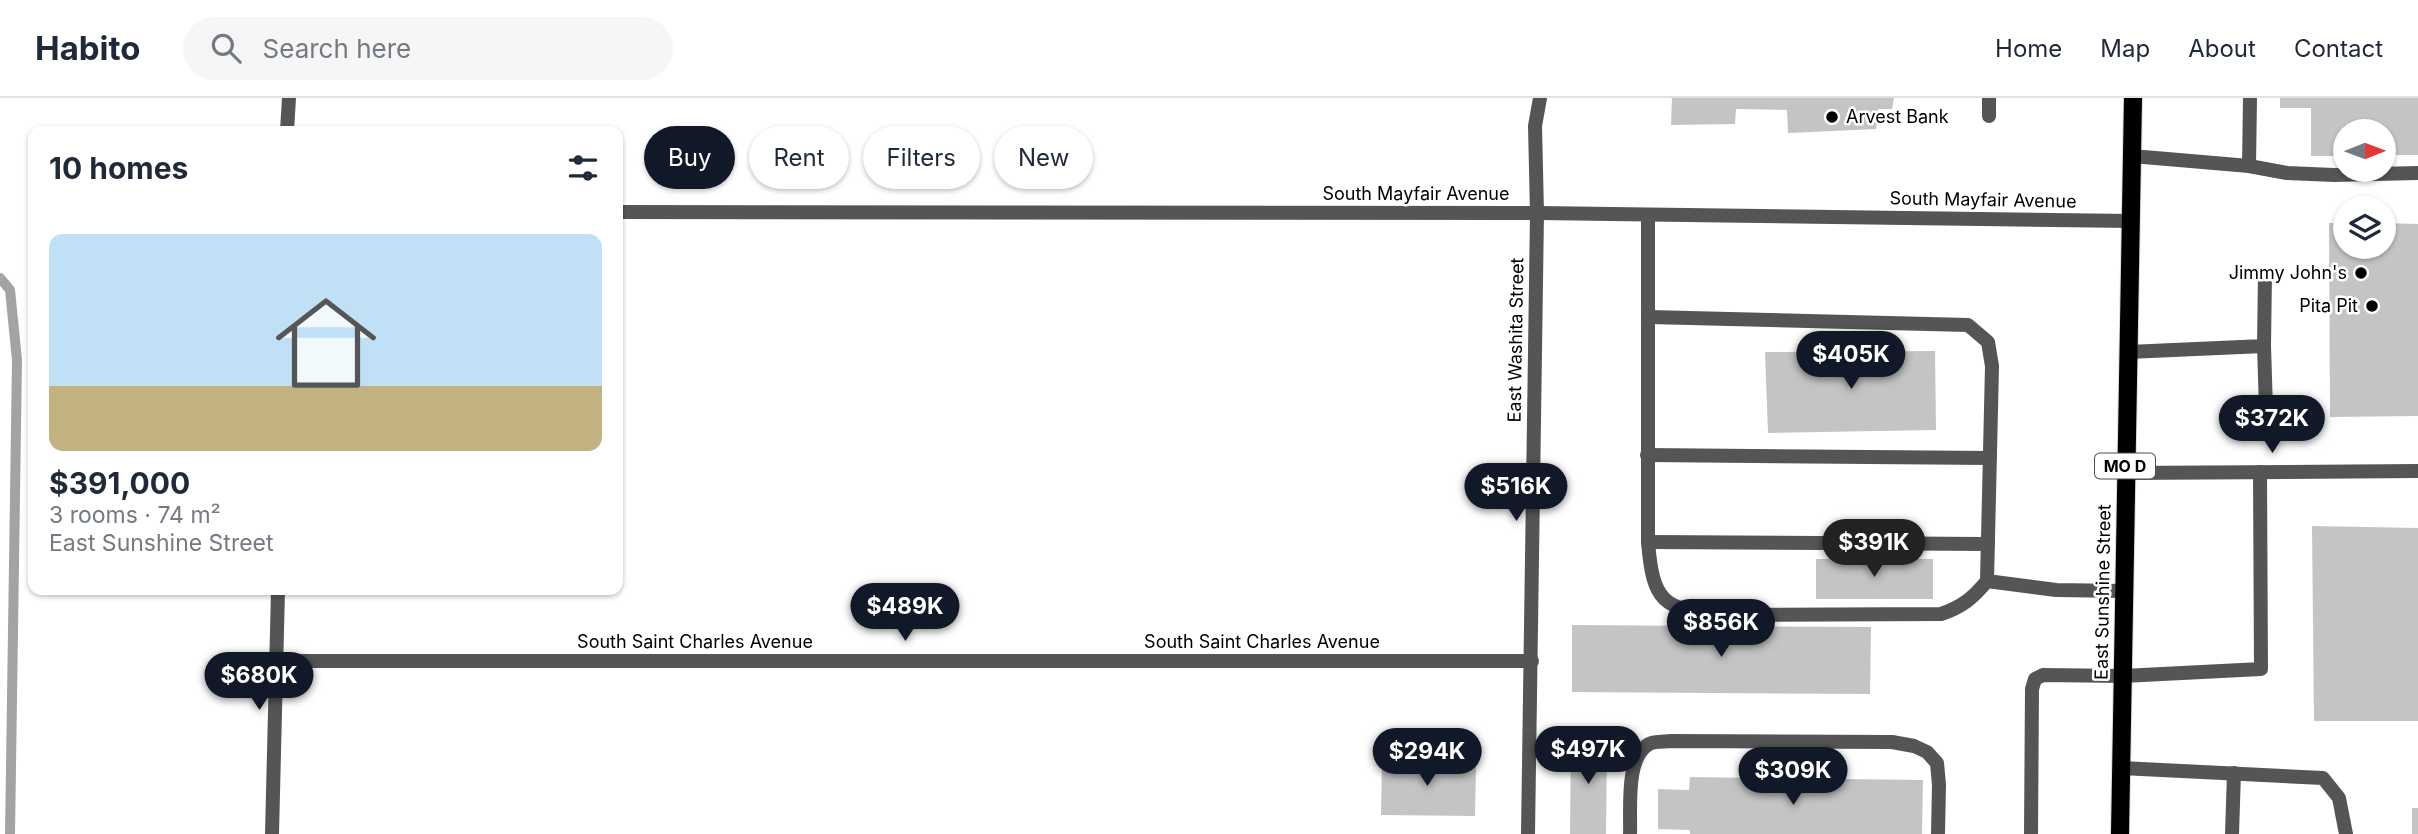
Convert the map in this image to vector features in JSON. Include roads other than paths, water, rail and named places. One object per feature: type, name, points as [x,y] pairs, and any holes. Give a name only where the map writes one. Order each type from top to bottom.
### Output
[{"type":"main road","name":"East Sunshine Street","points":[[2120,834],[2133,98]]},
{"type":"street","points":[[287,126],[289,98]]},
{"type":"street","name":"East Washita Street","points":[[1528,834],[1537,213],[1535,125],[1540,98]]},
{"type":"street","points":[[1989,98],[1989,116]]},
{"type":"street","points":[[2249,166],[2250,98]]},
{"type":"street","points":[[2132,156],[2249,166],[2287,173],[2418,173]]},
{"type":"street","name":"South Mayfair Avenue","points":[[623,212],[1537,213],[2131,221]]},
{"type":"street","points":[[1648,215],[1648,542],[1650,574],[1657,591],[1672,606],[1691,612],[1722,615],[1941,614],[1959,608],[1972,599],[1987,581],[1992,366],[1988,342],[1968,325],[1649,317]]},
{"type":"street","points":[[2264,274],[2266,409]]},
{"type":"street","points":[[2128,352],[2264,346]]},
{"type":"street","points":[[1647,456],[1990,458]]},
{"type":"street","points":[[2125,473],[2418,471]]},
{"type":"street","points":[[2031,834],[2032,688],[2035,679],[2043,676],[2123,676],[2260,669],[2260,472]]},
{"type":"street","points":[[1648,542],[1988,544]]},
{"type":"street","points":[[1987,581],[2056,590],[2124,591]]},
{"type":"street","points":[[272,834],[278,595]]},
{"type":"street","name":"South Saint Charles Avenue","points":[[278,661],[1532,661]]},
{"type":"street","points":[[1630,834],[1632,775],[1638,754],[1651,743],[1699,741],[1892,742],[1914,746],[1927,752],[1937,763],[1940,785],[1938,834]]},
{"type":"street","points":[[2121,768],[2323,778],[2339,798],[2346,834]]},
{"type":"street","points":[[2232,834],[2234,774]]},
{"type":"waterway","points":[[0,278],[10,290],[17,360],[10,834]]},
{"type":"place","name":"Arvest Bank","points":[[1832,117]]},
{"type":"place","name":"Jimmy John's","points":[[2361,273]]},
{"type":"place","name":"Pita Pit","points":[[2372,306]]}]
